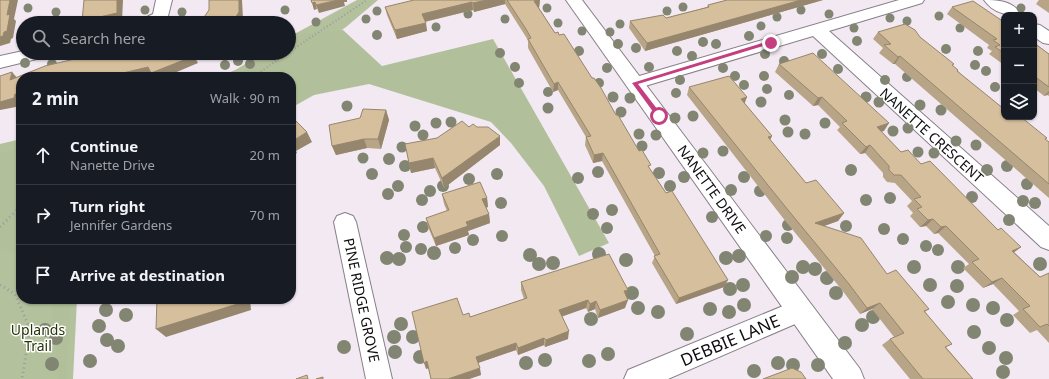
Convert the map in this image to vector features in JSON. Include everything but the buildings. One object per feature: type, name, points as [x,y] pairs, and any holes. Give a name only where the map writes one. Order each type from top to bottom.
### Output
[{"type":"street","points":[[160,16],[164,0]]},
{"type":"street","name":"NANETTE DRIVE","points":[[574,0],[850,379]]},
{"type":"street","points":[[634,83],[916,0]]},
{"type":"street","points":[[992,0],[1010,12]]},
{"type":"street","name":"NANETTE CRESCENT","points":[[816,30],[1049,240]]},
{"type":"street","points":[[1037,31],[1049,39]]},
{"type":"street","points":[[0,62],[16,58]]},
{"type":"street","name":"PINE RIDGE GROVE","points":[[345,222],[379,379]]},
{"type":"street","name":"DEBBIE LANE","points":[[637,379],[800,310]]},
{"type":"path","points":[[296,48],[368,0]]},
{"type":"path","points":[[260,72],[278,60]]},
{"type":"path","points":[[0,227],[16,211]]},
{"type":"path","points":[[0,285],[15,294],[16,296]]},
{"type":"path","points":[[19,304],[30,329],[22,379]]},
{"type":"green space","points":[[357,0],[378,0],[346,27],[280,72],[231,72],[252,60],[296,60],[296,33]]},
{"type":"green space","points":[[343,30],[382,66],[493,39],[609,243],[579,256],[544,186],[511,143],[491,122],[369,84],[314,95],[296,105],[296,72],[240,72],[261,60],[296,60],[296,38],[302,34]]},
{"type":"green space","name":"Uplands Trail","points":[[16,140],[16,304],[77,304],[73,379],[0,379],[0,144]]},
{"type":"green space","points":[[16,149],[16,253],[0,247],[0,153]]},
{"type":"green space","points":[[51,304],[71,304],[66,379],[58,379]]},
{"type":"route","points":[[659,116],[634,83],[771,43]]}]
